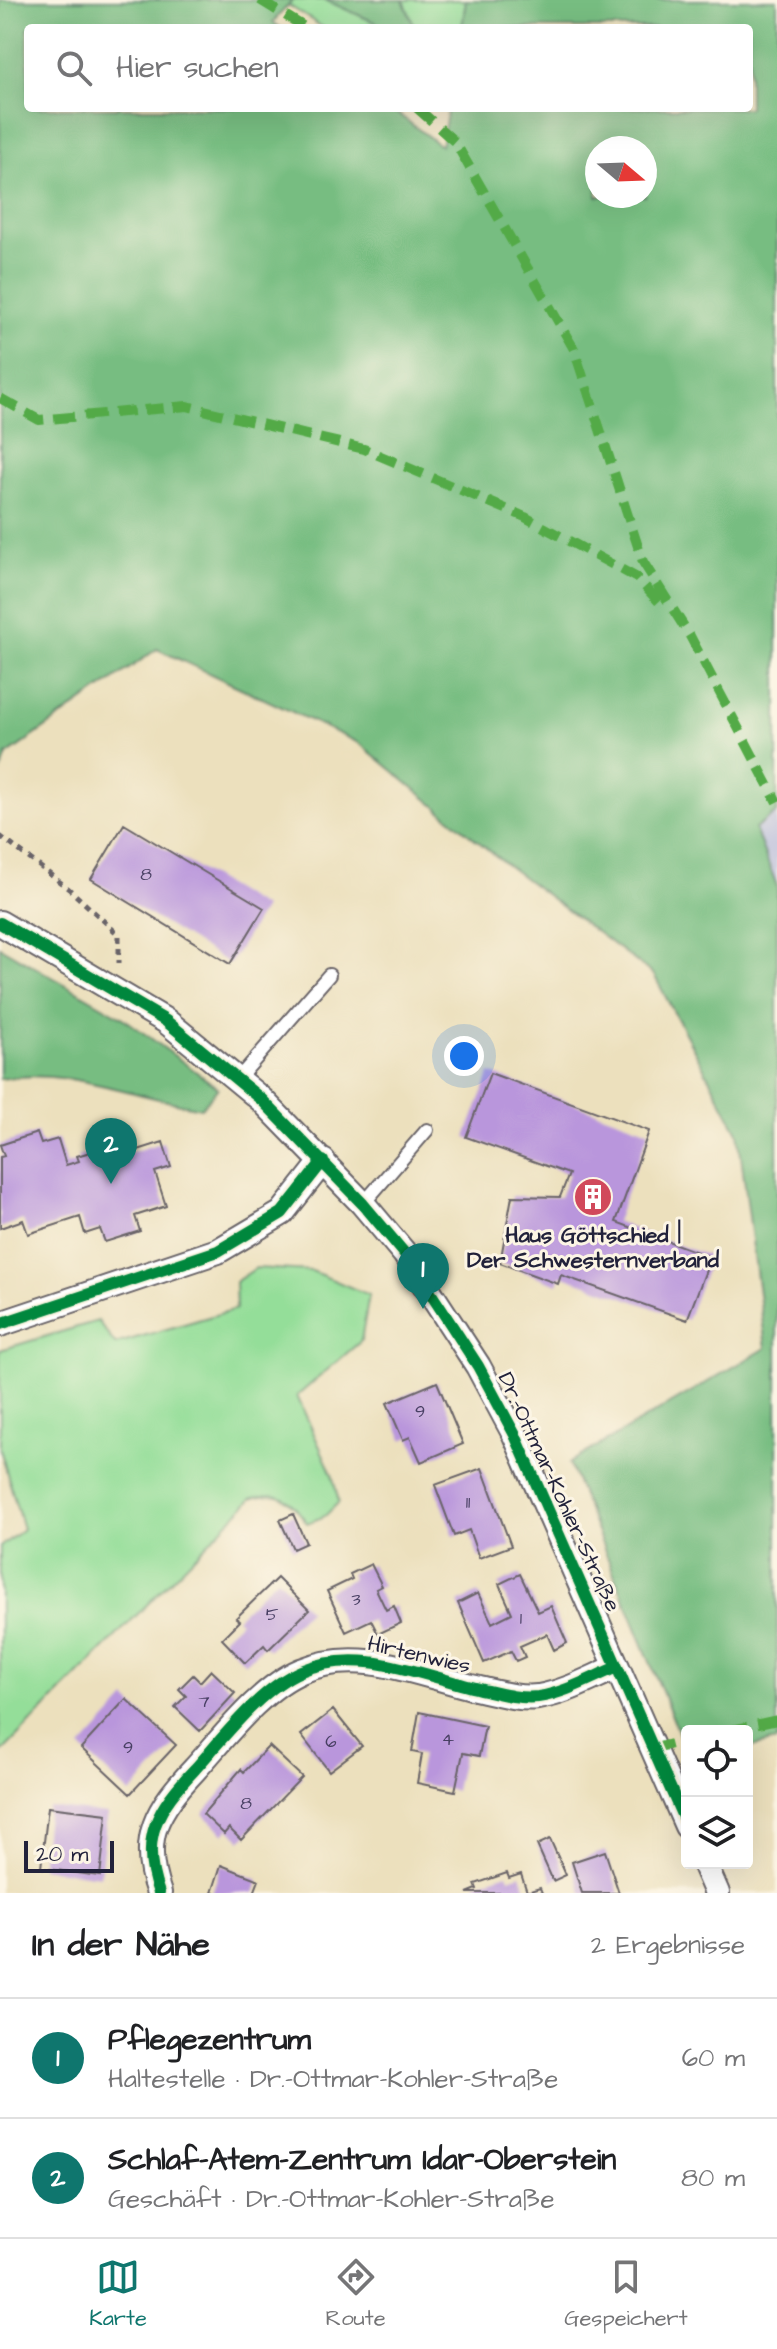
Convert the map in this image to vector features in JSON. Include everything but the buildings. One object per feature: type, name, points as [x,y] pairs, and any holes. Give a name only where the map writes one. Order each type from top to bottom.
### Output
[{"type":"street","name":"Dr.-Ottmar-Kohler-Straße","points":[[0,923],[166,1021],[262,1100],[363,1204],[405,1254],[478,1366],[515,1435],[681,1812]]},
{"type":"street","points":[[0,1324],[218,1251],[282,1213],[323,1161]]},
{"type":"street","name":"Hirtenwies","points":[[159,1893],[152,1875],[149,1853],[151,1832],[161,1810],[248,1712],[278,1685],[299,1672],[321,1664],[347,1660],[380,1663],[508,1696],[536,1697],[562,1691],[617,1667]]},
{"type":"street","points":[[707,1869],[717,1893]]},
{"type":"lane","points":[[237,1080],[329,975]]},
{"type":"lane","points":[[363,1204],[427,1130]]},
{"type":"path","points":[[0,836],[69,889],[119,935],[120,992]]},
{"type":"shaded area","points":[[777,812],[777,886],[755,829]]},
{"type":"green space","points":[[0,0],[293,0],[273,22],[276,24],[24,24],[24,112],[395,112],[441,146],[447,112],[753,112],[753,24],[463,24],[466,0],[777,0],[777,812],[755,829],[777,886],[777,1741],[753,1747],[753,1725],[681,1725],[681,1738],[569,1463],[766,1348],[738,1132],[654,975],[508,866],[359,743],[157,649],[7,755],[0,774]]},
{"type":"green space","points":[[293,0],[325,0],[379,24],[318,24],[288,5]]},
{"type":"green space","points":[[325,0],[403,0],[413,24],[379,24]]},
{"type":"green space","points":[[404,0],[466,0],[463,24],[413,24]]},
{"type":"green space","points":[[0,947],[122,1017],[218,1088],[201,1108],[76,1080],[25,1076],[0,1079]]},
{"type":"green space","points":[[256,1268],[312,1271],[369,1295],[361,1341],[297,1396],[332,1474],[339,1502],[325,1516],[307,1523],[284,1498],[270,1495],[251,1499],[0,1754],[0,1547],[23,1529],[0,1449],[0,1350],[98,1321],[115,1344],[236,1309],[235,1282]]},
{"type":"marked path","points":[[260,0],[299,24]]},
{"type":"marked path","points":[[421,112],[455,142],[574,349],[643,562],[690,636],[777,802]]},
{"type":"marked path","points":[[0,398],[39,420],[187,406],[364,449],[525,517],[637,578],[663,606]]},
{"type":"marked path","points":[[753,1725],[777,1720]]},
{"type":"marked path","points":[[651,1749],[681,1742]]},
{"type":"cycle path","points":[[0,923],[166,1021],[262,1100],[363,1204],[405,1254],[478,1366],[515,1435],[681,1812]]},
{"type":"cycle path","points":[[0,1324],[218,1251],[282,1213],[323,1161]]},
{"type":"cycle path","points":[[159,1893],[151,1856],[155,1825],[162,1811],[244,1714],[272,1689],[301,1671],[324,1664],[370,1662],[497,1693],[531,1697],[568,1689],[617,1667]]},
{"type":"place","name":"Schlaf-Atem-Zentrum Idar-Oberstein","points":[[111,1184]]},
{"type":"place","name":"Haus Göttschied | Der Schwesternverband","points":[[593,1197]]},
{"type":"place","name":"Pflegezentrum","points":[[423,1309]]}]
